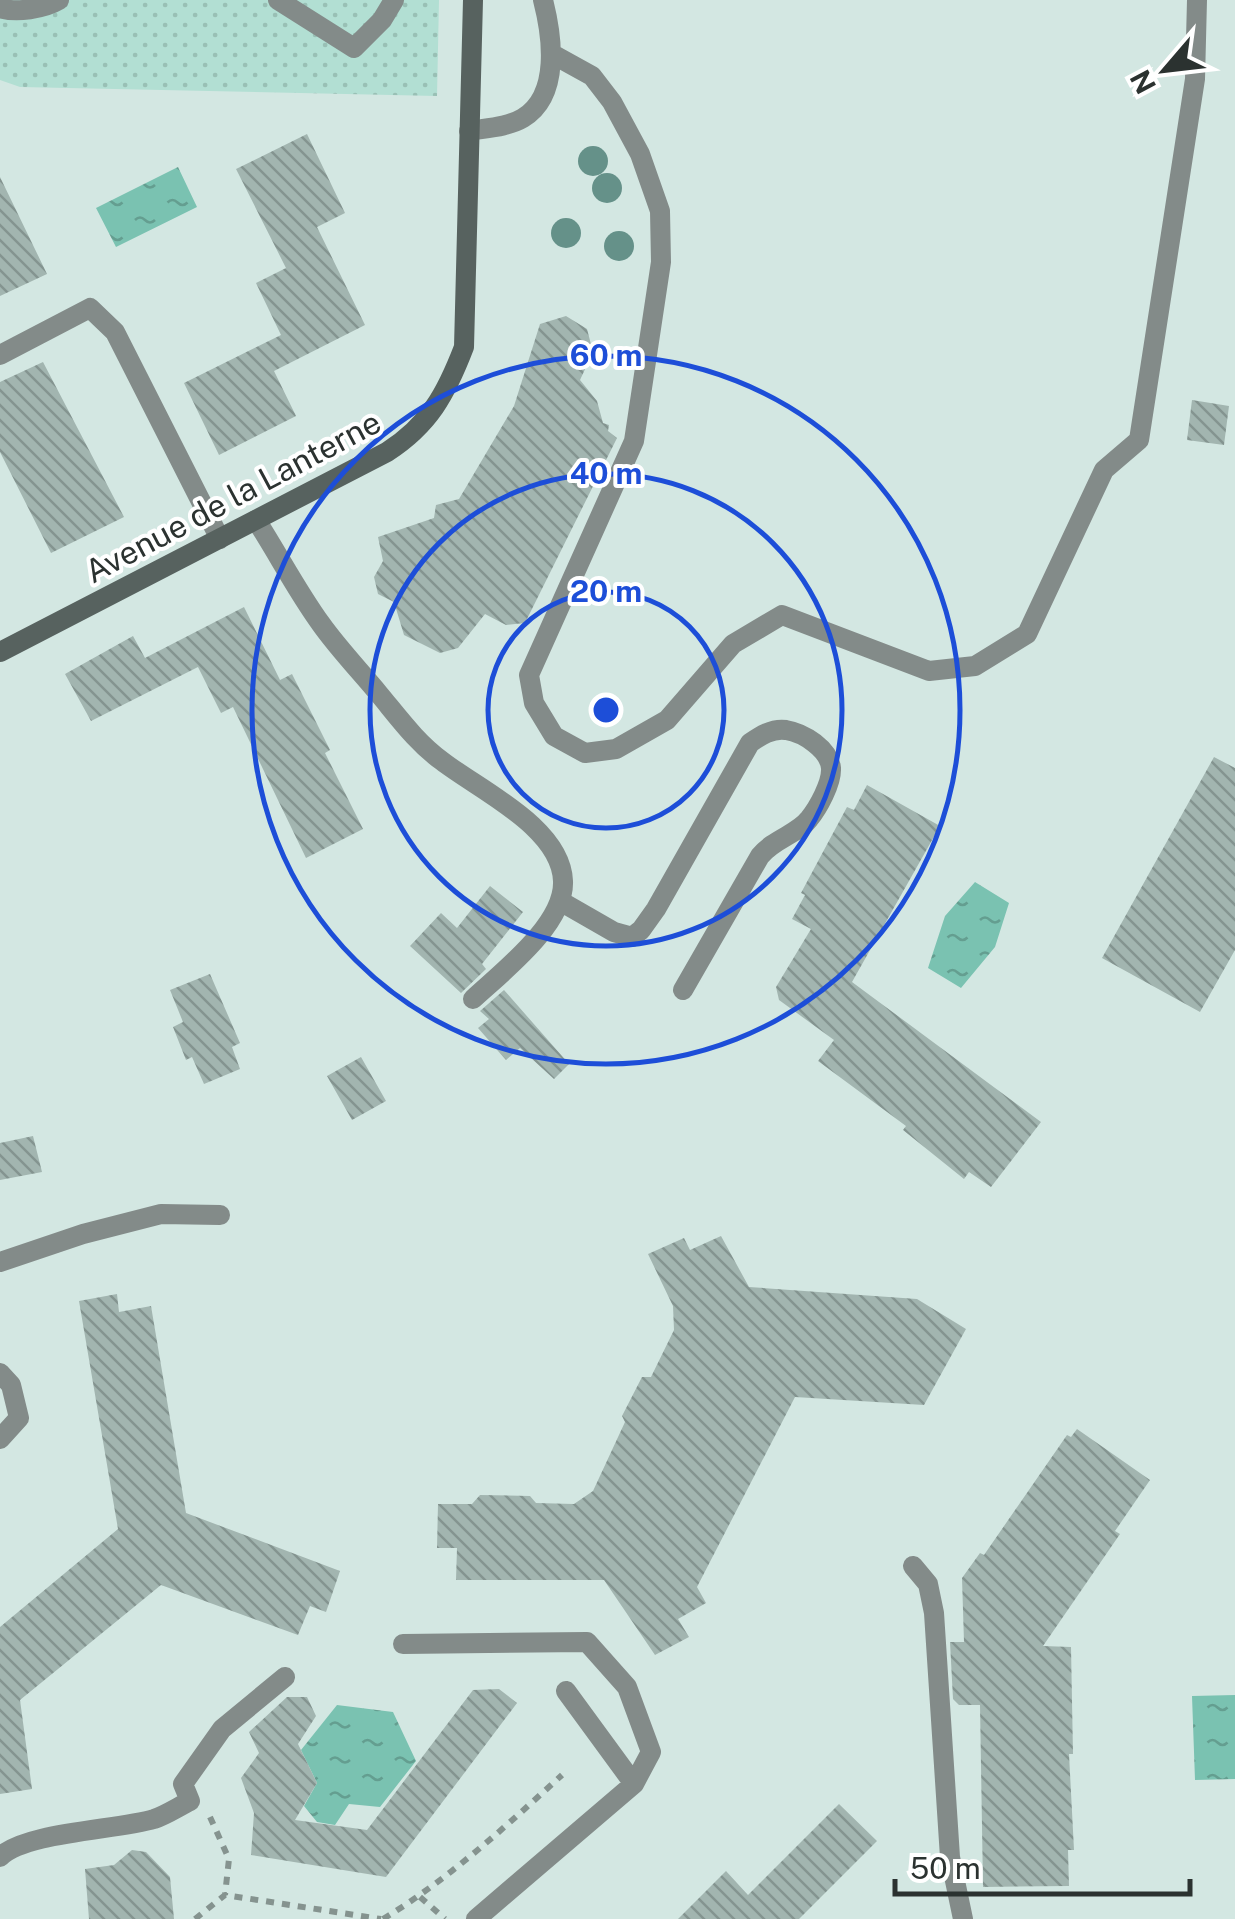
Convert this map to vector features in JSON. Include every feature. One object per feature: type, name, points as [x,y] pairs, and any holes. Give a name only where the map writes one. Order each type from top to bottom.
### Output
[{"type":"street","points":[[0,8],[7,11],[50,6],[58,0]]},
{"type":"street","points":[[278,0],[354,48],[382,20],[394,0]]},
{"type":"street","name":"Avenue de la Lanterne","points":[[0,652],[387,452],[413,435],[435,408],[451,382],[464,348],[473,0]]},
{"type":"street","points":[[469,131],[524,118],[540,104],[554,54],[543,0]]},
{"type":"street","points":[[554,54],[592,76],[612,102],[640,154],[660,211],[661,262],[634,441],[529,675],[534,704],[554,736],[585,753],[616,749],[667,720],[733,644],[782,614],[929,671],[976,666],[1027,634],[1104,470],[1138,440],[1195,79],[1197,0]]},
{"type":"street","points":[[0,355],[90,308],[116,332],[220,538]]},
{"type":"street","points":[[256,520],[320,624],[416,738],[442,762],[520,814],[561,863],[564,884],[556,912],[524,951],[472,999]]},
{"type":"street","points":[[560,901],[614,932],[632,937],[656,909],[750,743],[766,733],[784,730],[808,738],[822,750],[831,768],[827,785],[808,820],[773,841],[760,856],[683,990]]},
{"type":"street","points":[[0,1262],[161,1214],[220,1216]]},
{"type":"street","points":[[0,1373],[11,1386],[19,1418],[0,1439]]},
{"type":"street","points":[[912,1566],[928,1584],[934,1613],[950,1857],[964,1919]]},
{"type":"street","points":[[404,1644],[587,1642],[627,1687],[650,1752],[634,1784],[476,1919]]},
{"type":"street","points":[[0,1857],[7,1850],[64,1835],[155,1818],[190,1801],[183,1784],[222,1729],[285,1677]]},
{"type":"street","points":[[566,1691],[634,1784]]},
{"type":"path","points":[[194,1919],[225,1895],[382,1919],[420,1896],[562,1775]]},
{"type":"path","points":[[190,1801],[213,1820],[228,1859],[225,1895]]},
{"type":"path","points":[[420,1896],[445,1919]]},
{"type":"shaded area","points":[[0,0],[439,0],[437,96],[20,87],[0,80]]},
{"type":"water","points":[[178,167],[197,207],[116,247],[96,208]]},
{"type":"water","points":[[975,882],[1009,903],[995,947],[961,988],[928,968],[945,916]]},
{"type":"water","points":[[1235,1695],[1235,1779],[1195,1780],[1192,1696]]},
{"type":"water","points":[[337,1705],[393,1712],[416,1761],[380,1807],[349,1804],[335,1825],[317,1822],[304,1806],[317,1783],[301,1750]]},
{"type":"building","points":[[307,134],[345,213],[317,227],[365,325],[274,371],[296,416],[219,455],[184,383],[281,335],[256,283],[286,268],[236,169]]},
{"type":"building","points":[[0,177],[47,274],[0,296]]},
{"type":"building","points":[[566,316],[587,329],[593,352],[580,380],[597,401],[603,423],[609,425],[608,431],[617,438],[525,623],[506,625],[485,614],[458,648],[440,653],[404,635],[394,602],[378,594],[374,577],[383,561],[378,537],[434,518],[436,505],[459,499],[514,406],[540,324]]},
{"type":"building","points":[[43,362],[124,517],[51,553],[0,452],[0,382]]},
{"type":"building","points":[[1192,400],[1229,406],[1224,445],[1187,440]]},
{"type":"building","points":[[244,607],[280,680],[292,674],[363,829],[306,858],[233,707],[221,713],[198,667],[91,721],[65,674],[133,636],[145,658]]},
{"type":"building","points":[[1214,757],[1235,768],[1235,950],[1200,1012],[1102,958]]},
{"type":"building","points":[[867,785],[940,826],[852,982],[1041,1122],[991,1187],[969,1172],[964,1179],[903,1130],[906,1126],[818,1061],[834,1040],[779,1000],[776,987],[811,929],[792,919],[805,895],[801,893],[847,807],[854,810]]},
{"type":"building","points":[[490,886],[523,912],[482,964],[486,969],[461,993],[410,946],[441,913],[457,928]]},
{"type":"building","points":[[210,974],[240,1043],[232,1047],[240,1069],[204,1084],[192,1057],[186,1060],[173,1027],[183,1022],[170,990]]},
{"type":"building","points":[[504,990],[569,1064],[554,1079],[520,1048],[506,1060],[478,1028],[489,1019],[480,1011]]},
{"type":"building","points":[[361,1057],[386,1101],[352,1120],[327,1076]]},
{"type":"building","points":[[33,1136],[42,1172],[0,1180],[0,1143]]},
{"type":"building","points":[[721,1236],[749,1287],[917,1299],[966,1329],[924,1405],[795,1397],[697,1587],[706,1603],[678,1619],[689,1637],[655,1655],[604,1580],[456,1580],[457,1548],[437,1548],[438,1504],[472,1504],[480,1495],[530,1496],[536,1503],[574,1504],[593,1491],[625,1422],[622,1416],[642,1377],[651,1377],[674,1330],[673,1306],[648,1254],[684,1238],[690,1250]]},
{"type":"building","points":[[117,1294],[119,1312],[151,1306],[186,1513],[340,1571],[326,1612],[310,1606],[298,1635],[161,1585],[20,1700],[32,1789],[0,1794],[0,1627],[118,1529],[79,1301]]},
{"type":"building","points":[[1077,1429],[1150,1480],[1115,1531],[1120,1534],[1043,1646],[1071,1647],[1073,1754],[1069,1754],[1074,1850],[1068,1850],[1069,1886],[983,1887],[980,1705],[959,1705],[953,1699],[950,1642],[964,1642],[962,1578],[980,1553],[984,1555],[1067,1435],[1071,1437]]},
{"type":"building","points":[[499,1689],[517,1703],[386,1877],[251,1855],[254,1813],[241,1778],[259,1753],[249,1732],[287,1697],[307,1697],[316,1716],[298,1744],[317,1783],[295,1820],[367,1830],[473,1690]]},
{"type":"building","points":[[839,1804],[877,1841],[799,1919],[678,1919],[726,1871],[748,1895]]},
{"type":"building","points":[[132,1850],[146,1852],[170,1877],[174,1919],[89,1919],[85,1869],[114,1865]]}]
